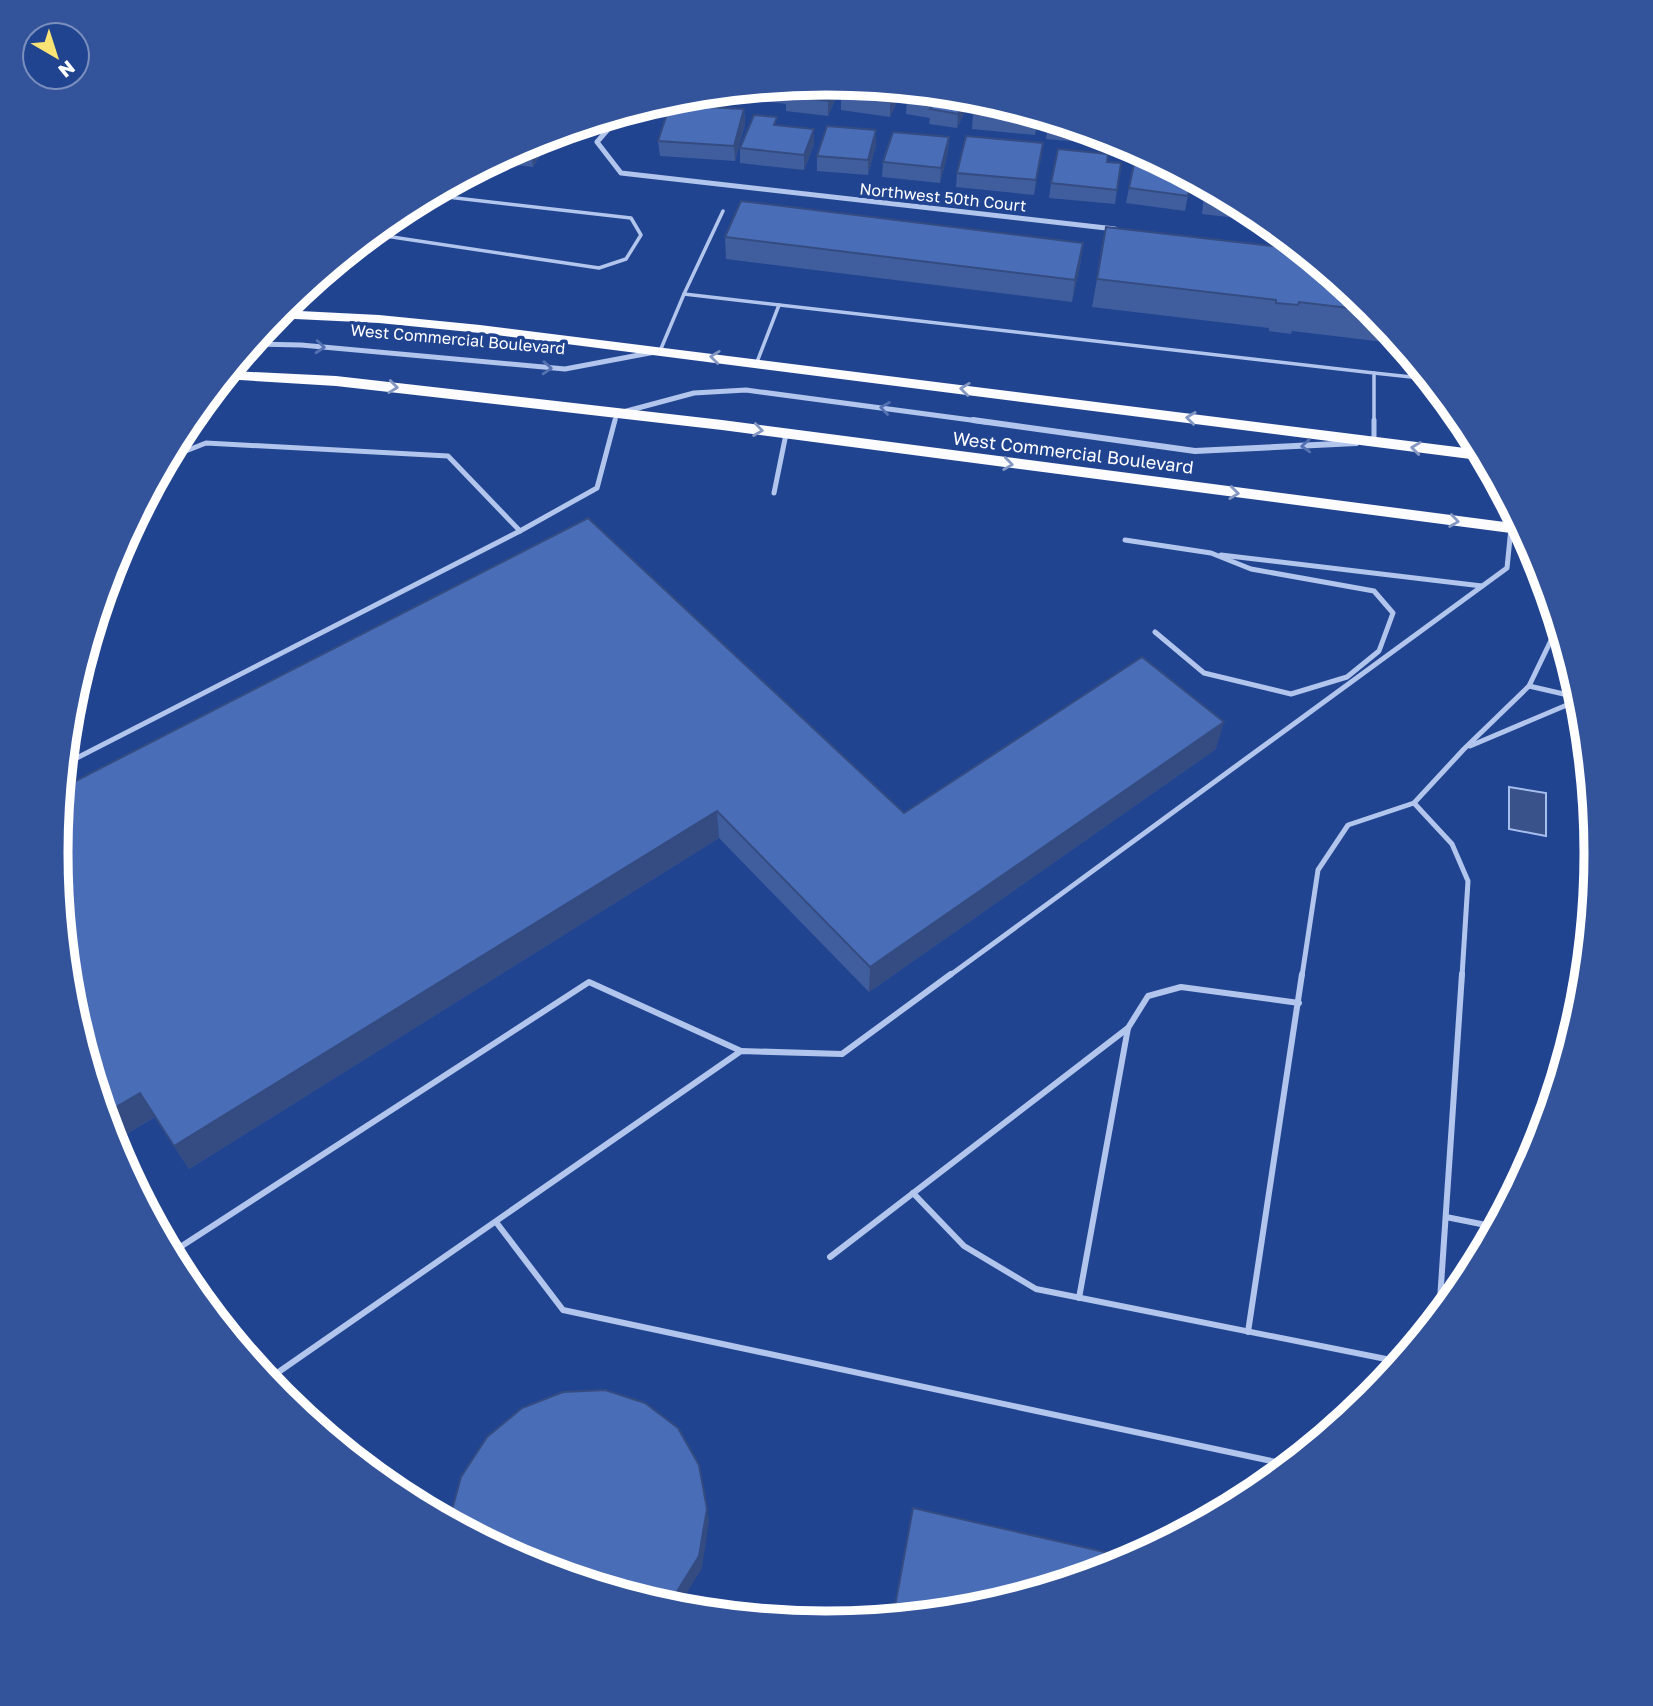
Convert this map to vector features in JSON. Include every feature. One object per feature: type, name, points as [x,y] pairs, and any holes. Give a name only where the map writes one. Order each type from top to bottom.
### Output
[{"type":"highway","name":"West Commercial Boulevard","points":[[293,315],[392,320],[757,362],[1471,454]]},
{"type":"highway","name":"West Commercial Boulevard","points":[[238,376],[336,381],[617,413],[1512,528]]},
{"type":"street","name":"Northwest 50th Court","points":[[610,127],[597,142],[621,173],[1120,230]]},
{"type":"street","name":"West Commercial Boulevard","points":[[264,344],[300,345],[565,369],[660,351]]},
{"type":"street","name":"West Commercial Boulevard","points":[[617,413],[689,393],[725,388],[767,391],[1195,451],[1374,442]]},
{"type":"lane","points":[[386,236],[599,268],[626,259],[641,235],[631,218],[446,197]]},
{"type":"lane","points":[[660,351],[723,211]]},
{"type":"lane","points":[[684,294],[1418,378]]},
{"type":"lane","points":[[757,362],[779,305]]},
{"type":"lane","points":[[296,311],[304,315]]},
{"type":"lane","points":[[1374,373],[1374,442]]},
{"type":"lane","points":[[74,759],[520,531],[597,488],[617,413]]},
{"type":"lane","points":[[774,493],[786,434]]},
{"type":"lane","points":[[184,452],[206,443],[448,456],[520,531]]},
{"type":"lane","points":[[180,1247],[590,982],[741,1051],[842,1054],[1507,568],[1515,536]]},
{"type":"lane","points":[[1125,540],[1482,586]]},
{"type":"lane","points":[[1154,632],[1203,673],[1291,694],[1347,677],[1379,651],[1393,613],[1374,591],[1251,569],[1210,553]]},
{"type":"lane","points":[[1248,1332],[1318,870],[1348,825],[1413,803],[1464,749],[1529,687],[1553,636]]},
{"type":"lane","points":[[1529,687],[1568,695]]},
{"type":"lane","points":[[1464,749],[1570,703]]},
{"type":"lane","points":[[1413,803],[1452,844],[1468,881],[1440,1298]]},
{"type":"lane","points":[[830,1257],[1128,1028],[1148,996],[1181,987],[1299,1003]]},
{"type":"lane","points":[[1079,1298],[1128,1028]]},
{"type":"lane","points":[[276,1374],[741,1051]]},
{"type":"lane","points":[[913,1193],[964,1246],[1036,1289],[1390,1360]]},
{"type":"lane","points":[[1446,1217],[1487,1225]]},
{"type":"lane","points":[[496,1222],[562,1310],[1278,1462]]},
{"type":"water","points":[[1509,787],[1546,793],[1546,836],[1509,829]]},
{"type":"building","points":[[826,95],[831,95],[828,101],[786,96]]},
{"type":"building","points":[[843,95],[892,98],[890,102]]},
{"type":"building","points":[[907,100],[962,107],[958,114],[930,109],[933,104]]},
{"type":"building","points":[[695,106],[744,109],[734,146],[658,141],[668,112]]},
{"type":"building","points":[[974,109],[1008,117],[973,114]]},
{"type":"building","points":[[754,115],[777,117],[774,125],[814,129],[804,155],[740,148]]},
{"type":"building","points":[[827,126],[876,130],[868,160],[817,156]]},
{"type":"building","points":[[893,132],[949,137],[941,168],[883,162]]},
{"type":"building","points":[[966,136],[1043,143],[1036,180],[957,173]]},
{"type":"building","points":[[1058,149],[1108,154],[1107,162],[1121,163],[1117,190],[1051,183]]},
{"type":"building","points":[[1135,160],[1190,187],[1188,196],[1129,188]]},
{"type":"building","points":[[741,201],[1083,243],[1075,280],[725,237]]},
{"type":"building","points":[[1106,227],[1282,247],[1354,309],[1299,302],[1298,305],[1276,303],[1276,300],[1097,279]]},
{"type":"building","points":[[588,518],[904,813],[1142,657],[1224,722],[870,967],[717,811],[174,1146],[140,1093],[113,1109],[94,1049],[83,1001],[70,903],[68,853],[72,783]]},
{"type":"building","points":[[605,1390],[645,1403],[678,1428],[699,1465],[707,1509],[699,1556],[674,1596],[583,1571],[536,1554],[451,1512],[461,1477],[487,1437],[522,1408],[563,1392]]},
{"type":"building","points":[[913,1508],[1116,1554],[1070,1571],[974,1597],[895,1608]]}]
